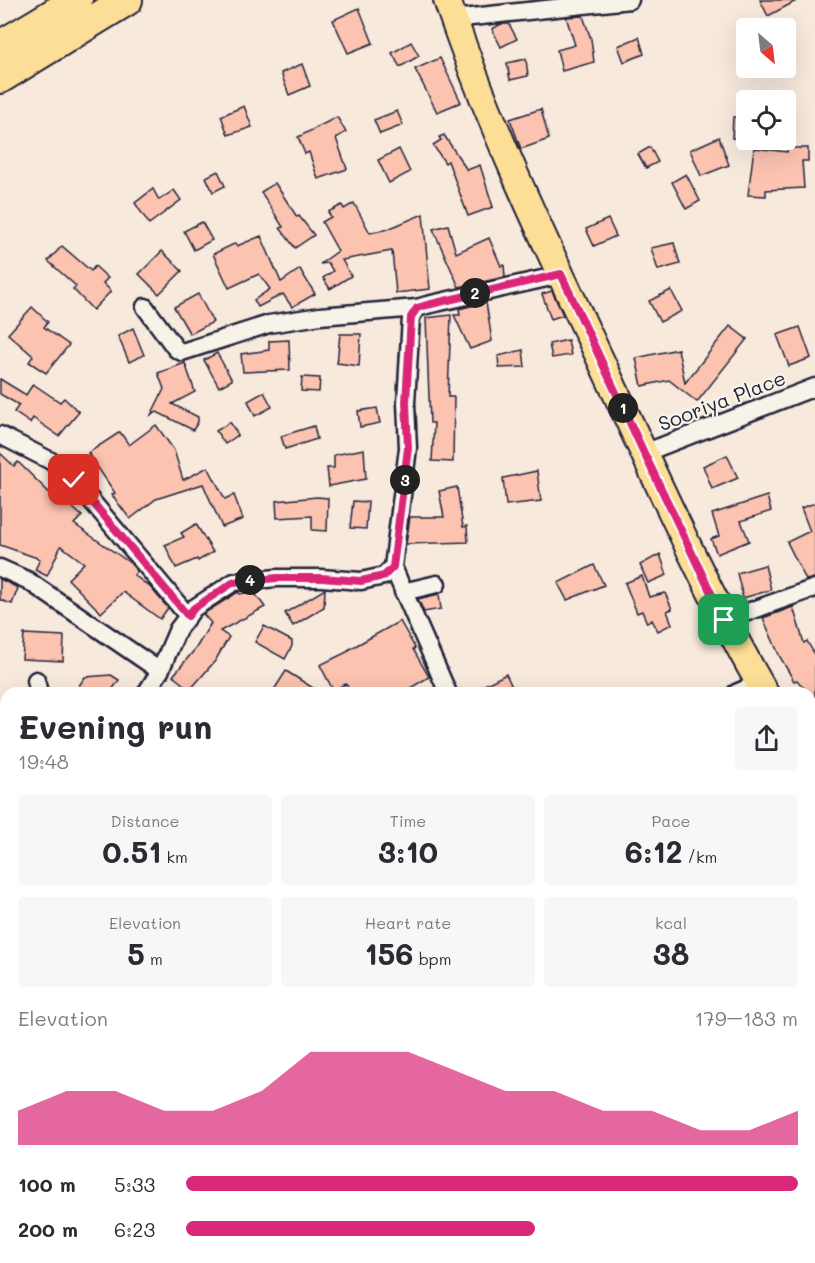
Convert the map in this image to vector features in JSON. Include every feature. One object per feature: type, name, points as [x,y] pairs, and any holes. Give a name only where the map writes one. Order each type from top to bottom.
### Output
[{"type":"highway","points":[[0,46],[77,0]]},
{"type":"highway","points":[[0,78],[127,0]]},
{"type":"main road","points":[[450,10],[512,171],[724,620],[761,687]]},
{"type":"street","points":[[450,10],[630,0]]},
{"type":"street","points":[[146,307],[176,350],[182,352],[269,324],[320,316],[417,308],[561,274]]},
{"type":"street","points":[[417,308],[411,317],[410,325],[406,402],[408,448],[393,567],[445,687]]},
{"type":"street","name":"Sooriya Place","points":[[644,453],[815,387]]},
{"type":"street","points":[[0,435],[51,461],[74,480],[188,616]]},
{"type":"street","points":[[150,687],[160,671],[178,630],[194,608],[234,582],[310,578],[361,581],[384,576],[393,567]]},
{"type":"street","points":[[0,568],[27,580],[160,671]]},
{"type":"street","points":[[403,592],[437,584]]},
{"type":"street","points":[[724,620],[815,588]]},
{"type":"building","points":[[760,0],[798,0],[768,16]]},
{"type":"building","points":[[359,8],[373,43],[348,53],[333,20]]},
{"type":"building","points":[[583,16],[591,39],[594,62],[562,71],[557,50],[575,45],[566,17]]},
{"type":"building","points":[[501,24],[509,24],[517,39],[501,47],[492,29]]},
{"type":"building","points":[[639,37],[644,54],[624,62],[618,46]]},
{"type":"building","points":[[411,42],[419,56],[400,67],[392,53]]},
{"type":"building","points":[[440,58],[461,102],[437,112],[415,69]]},
{"type":"building","points":[[526,59],[528,76],[510,80],[507,63]]},
{"type":"building","points":[[302,64],[310,86],[289,95],[281,73]]},
{"type":"building","points":[[244,106],[252,127],[228,135],[221,116]]},
{"type":"building","points":[[541,109],[549,139],[521,149],[510,119]]},
{"type":"building","points":[[397,111],[403,125],[380,134],[374,120]]},
{"type":"building","points":[[337,117],[346,132],[336,138],[347,169],[318,179],[309,152],[305,154],[298,137]]},
{"type":"building","points":[[733,117],[736,117],[736,138],[732,138]]},
{"type":"building","points":[[444,135],[467,170],[480,165],[493,207],[468,216],[448,161],[445,163],[433,145],[441,140],[439,137]]},
{"type":"building","points":[[719,137],[729,165],[701,176],[690,150]]},
{"type":"building","points":[[650,147],[658,162],[646,168],[638,154]]},
{"type":"building","points":[[796,148],[808,148],[808,161],[802,161],[804,188],[766,190],[766,196],[748,195],[754,150],[787,152],[787,150],[796,150]]},
{"type":"building","points":[[399,149],[410,172],[389,183],[378,160]]},
{"type":"building","points":[[218,171],[225,186],[213,192],[206,177]]},
{"type":"building","points":[[686,174],[700,201],[686,209],[672,182]]},
{"type":"building","points":[[275,183],[297,217],[299,216],[314,235],[295,248],[280,228],[283,227],[261,192]]},
{"type":"building","points":[[153,189],[159,200],[174,190],[181,200],[149,224],[135,203]]},
{"type":"building","points":[[354,203],[370,233],[388,229],[423,214],[430,289],[396,293],[392,251],[342,260],[351,276],[330,289],[323,278],[333,271],[328,263],[320,264],[338,251],[322,222],[331,217],[328,212],[342,205],[344,209]]},
{"type":"building","points":[[608,219],[616,236],[594,246],[586,229]]},
{"type":"building","points":[[202,222],[212,240],[194,250],[184,231]]},
{"type":"building","points":[[448,225],[456,253],[489,238],[501,266],[504,265],[505,277],[459,287],[433,229]]},
{"type":"building","points":[[261,236],[281,282],[300,269],[315,294],[292,307],[283,294],[258,307],[254,300],[270,289],[259,274],[229,288],[213,254],[236,243],[237,246]]},
{"type":"building","points":[[674,243],[680,264],[658,270],[651,248]]},
{"type":"building","points":[[62,246],[91,271],[95,266],[108,278],[103,283],[111,291],[93,310],[73,289],[76,286],[48,261]]},
{"type":"building","points":[[162,251],[182,271],[159,294],[139,274]]},
{"type":"building","points":[[671,290],[682,311],[660,322],[649,301]]},
{"type":"building","points":[[552,291],[563,315],[551,319],[542,294]]},
{"type":"building","points":[[198,294],[213,322],[190,334],[174,307]]},
{"type":"building","points":[[486,302],[492,341],[470,349],[454,315],[460,315],[459,309]]},
{"type":"building","points":[[32,307],[48,322],[44,327],[69,345],[46,373],[29,362],[33,356],[8,334]]},
{"type":"building","points":[[451,315],[448,397],[454,397],[453,462],[432,461],[434,423],[430,423],[426,318]]},
{"type":"building","points":[[730,326],[747,339],[697,402],[669,380],[642,386],[636,358],[678,349],[685,383]]},
{"type":"building","points":[[800,327],[811,358],[789,366],[777,335]]},
{"type":"building","points":[[133,328],[144,355],[129,362],[118,336]]},
{"type":"building","points":[[340,334],[361,334],[359,366],[337,363]]},
{"type":"building","points":[[289,340],[290,370],[243,372],[241,354],[269,350],[269,341]]},
{"type":"building","points":[[568,340],[571,355],[552,358],[549,344]]},
{"type":"building","points":[[523,350],[525,367],[499,368],[498,356]]},
{"type":"building","points":[[217,353],[232,380],[219,387],[204,360]]},
{"type":"building","points":[[185,363],[195,392],[172,404],[198,417],[193,430],[157,412],[151,415],[164,389],[158,373]]},
{"type":"building","points":[[302,377],[320,378],[319,392],[301,391]]},
{"type":"building","points":[[0,379],[26,395],[33,384],[60,402],[64,398],[79,412],[59,436],[33,418],[30,423],[14,412],[19,405],[0,394]]},
{"type":"building","points":[[264,392],[272,407],[255,416],[248,401]]},
{"type":"building","points":[[377,408],[380,423],[360,427],[358,411]]},
{"type":"building","points":[[230,422],[238,435],[225,444],[216,431]]},
{"type":"building","points":[[156,425],[174,450],[183,480],[208,467],[225,499],[234,495],[243,519],[222,527],[203,484],[156,499],[130,519],[112,495],[115,493],[88,453],[120,432],[129,445]]},
{"type":"building","points":[[314,426],[317,439],[285,449],[281,436]]},
{"type":"building","points":[[364,449],[366,479],[329,486],[327,468],[334,468],[334,455]]},
{"type":"building","points":[[0,453],[14,466],[18,462],[62,505],[65,501],[82,516],[74,524],[130,563],[137,571],[134,575],[150,587],[168,608],[160,619],[123,592],[101,613],[68,579],[84,563],[61,546],[47,576],[35,570],[40,559],[0,545]]},
{"type":"building","points":[[727,455],[738,478],[712,489],[703,466]]},
{"type":"building","points":[[537,471],[541,501],[506,505],[503,478]]},
{"type":"building","points":[[457,487],[463,527],[467,526],[468,542],[406,544],[410,517],[444,517],[439,491]]},
{"type":"building","points":[[767,496],[771,511],[741,521],[749,541],[717,554],[711,539],[719,536],[712,514]]},
{"type":"building","points":[[328,498],[327,531],[312,530],[312,516],[277,518],[276,501]]},
{"type":"building","points":[[353,501],[368,502],[366,529],[350,528]]},
{"type":"building","points":[[815,503],[815,578],[806,580],[787,542],[810,531],[801,508]]},
{"type":"building","points":[[196,524],[213,552],[198,561],[197,559],[176,568],[165,545],[184,537],[181,533]]},
{"type":"building","points":[[660,554],[667,575],[648,583],[640,565]]},
{"type":"building","points":[[594,565],[604,585],[567,600],[558,583]]},
{"type":"building","points":[[765,565],[771,590],[743,598],[737,573]]},
{"type":"building","points":[[642,576],[649,597],[665,593],[672,609],[667,611],[672,624],[658,631],[652,620],[647,623],[642,611],[637,613],[625,583]]},
{"type":"building","points":[[0,579],[18,588],[12,604],[0,600]]},
{"type":"building","points":[[325,589],[324,607],[293,626],[285,613]]},
{"type":"building","points":[[253,591],[265,607],[220,631],[229,637],[215,661],[193,687],[186,687],[173,676],[196,648],[211,623],[203,614],[238,592],[240,594]]},
{"type":"building","points":[[439,594],[441,609],[424,612],[418,599]]},
{"type":"building","points":[[793,607],[804,643],[807,641],[815,655],[815,687],[803,687],[797,680],[794,681],[780,657],[763,618]]},
{"type":"building","points":[[400,621],[429,677],[412,687],[348,687],[346,684],[331,687],[320,665]]},
{"type":"building","points":[[264,626],[292,641],[292,646],[285,659],[255,642]]},
{"type":"building","points":[[24,634],[64,636],[63,661],[22,659]]},
{"type":"building","points":[[286,671],[311,687],[276,687]]},
{"type":"building","points":[[506,674],[512,687],[481,687]]},
{"type":"building","points":[[111,675],[119,680],[114,687],[78,687],[85,677]]},
{"type":"route","points":[[74,480],[188,616],[194,608],[234,582],[277,578],[361,581],[384,576],[393,567],[405,477],[408,448],[406,402],[411,317],[417,308],[427,305],[561,274],[724,620]]}]
